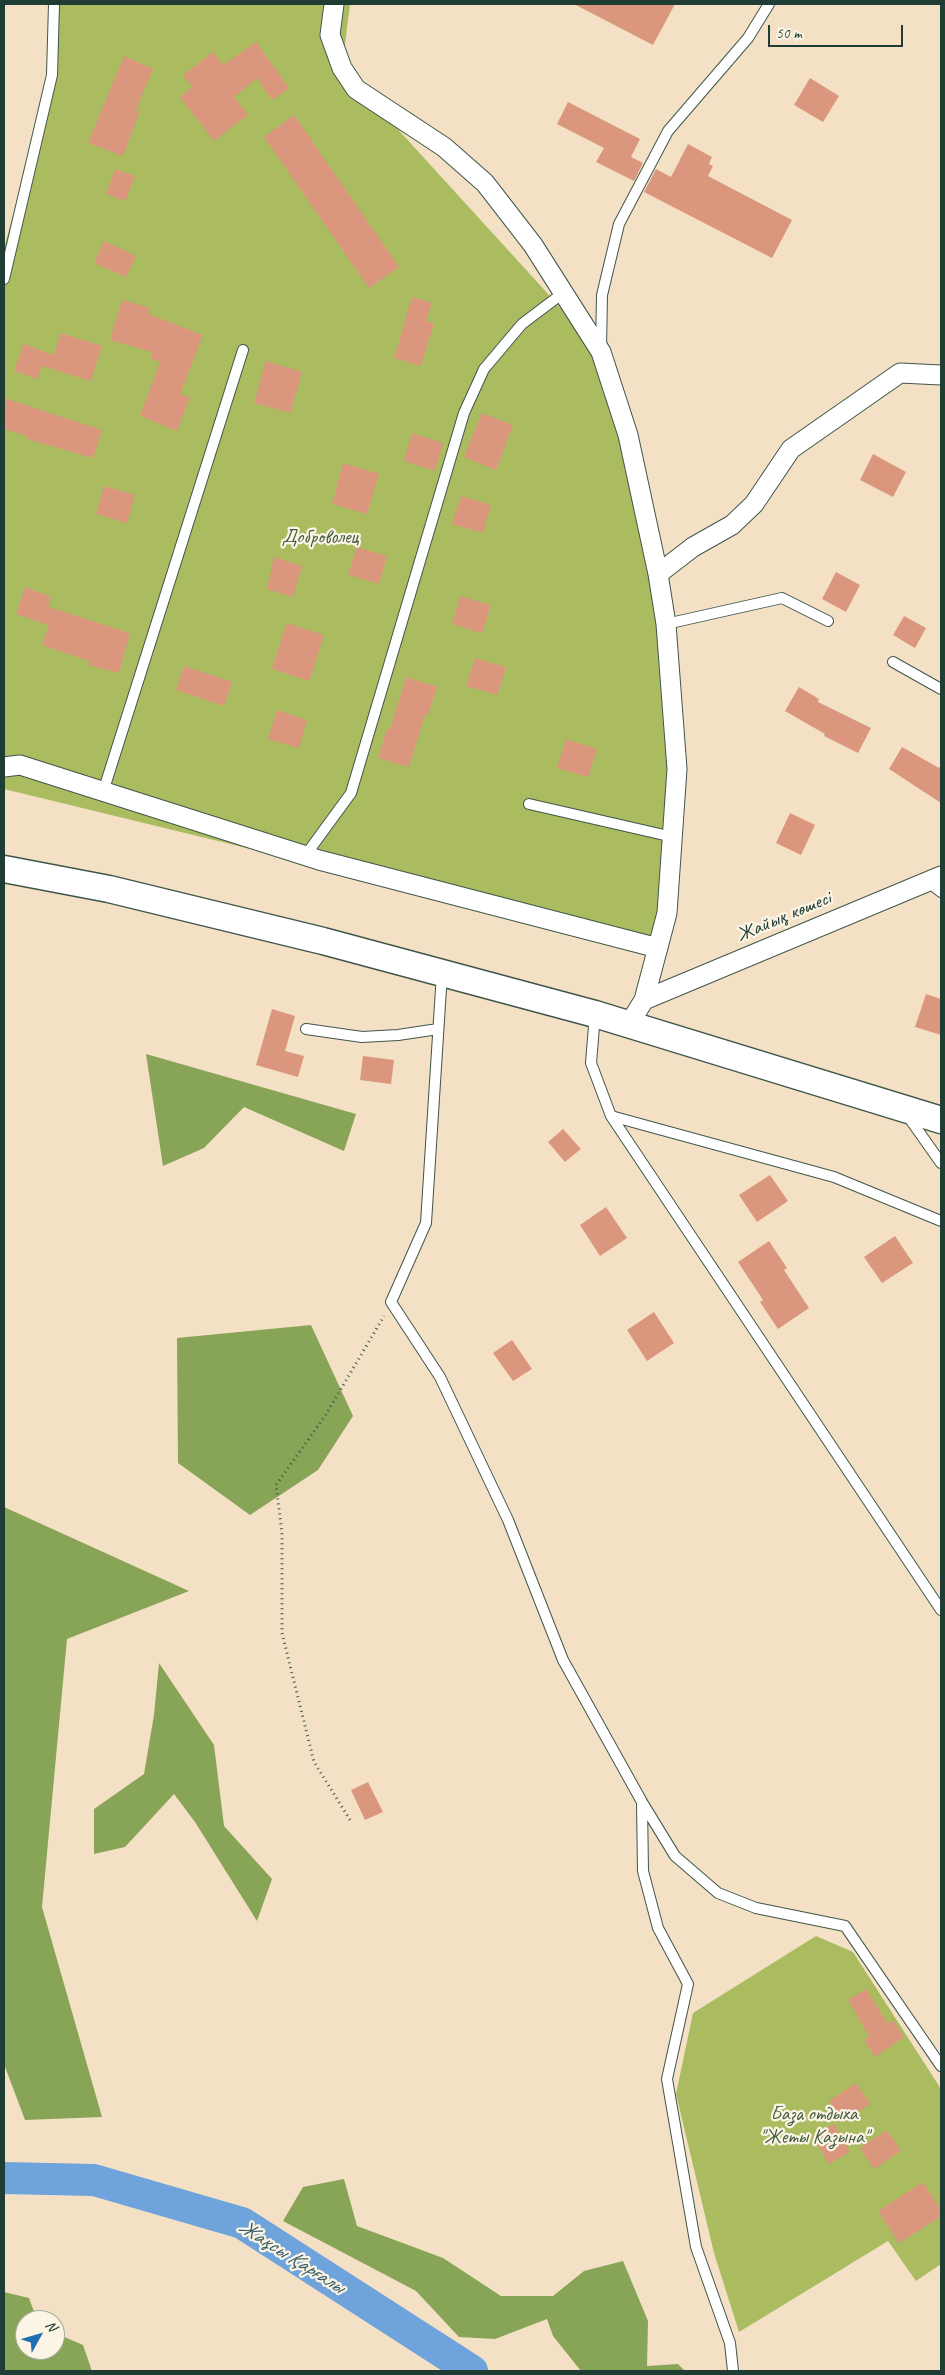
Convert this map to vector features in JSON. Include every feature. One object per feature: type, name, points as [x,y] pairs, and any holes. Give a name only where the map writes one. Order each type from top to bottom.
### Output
[{"type":"main road","points":[[4,870],[109,889],[323,941],[595,1014],[941,1120]]},
{"type":"street","points":[[334,4],[330,35],[342,68],[356,89],[444,147],[486,183],[534,245],[601,352],[628,435],[658,574],[666,624],[677,769],[668,913],[644,1000],[629,1024]]},
{"type":"street","points":[[658,574],[693,547],[732,525],[754,504],[791,449],[900,374],[941,375]]},
{"type":"street","points":[[4,767],[20,766],[305,856],[658,948]]},
{"type":"street","name":"Жайық көшесі","points":[[644,1000],[937,884]]},
{"type":"lane","points":[[4,279],[52,75],[54,4]]},
{"type":"lane","points":[[601,352],[602,295],[619,224],[668,131],[748,38],[770,4]]},
{"type":"lane","points":[[305,856],[351,793],[464,413],[484,369],[522,324],[563,293]]},
{"type":"lane","points":[[103,792],[243,350]]},
{"type":"lane","points":[[666,624],[782,598],[828,621]]},
{"type":"lane","points":[[893,662],[941,689]]},
{"type":"lane","points":[[528,804],[673,836]]},
{"type":"lane","points":[[442,973],[426,1223],[392,1302],[440,1377],[508,1520],[563,1660],[642,1802],[675,1856],[718,1893],[756,1908],[845,1926],[941,2066]]},
{"type":"lane","points":[[595,1014],[591,1063],[611,1116],[941,1610]]},
{"type":"lane","points":[[306,1029],[362,1037],[398,1035],[438,1029]]},
{"type":"lane","points":[[902,1108],[941,1163]]},
{"type":"lane","points":[[611,1116],[834,1177],[941,1221]]},
{"type":"lane","points":[[642,1802],[642,1871],[658,1928],[688,1984],[667,2079],[696,2247],[730,2343],[734,2371]]},
{"type":"path","points":[[350,1820],[314,1762],[282,1633],[282,1533],[276,1485],[325,1416],[392,1302]]},
{"type":"green space","name":"Доброволец","points":[[54,4],[350,4],[342,68],[601,352],[666,624],[673,837],[658,948],[4,789],[4,248],[52,75]]},
{"type":"green space","points":[[146,1054],[356,1114],[344,1151],[244,1107],[204,1148],[163,1166]]},
{"type":"green space","points":[[311,1325],[353,1416],[318,1470],[250,1515],[178,1463],[177,1338]]},
{"type":"green space","points":[[4,1507],[189,1591],[67,1639],[42,1907],[102,2117],[25,2120],[4,2064]]},
{"type":"green space","points":[[159,1663],[214,1745],[224,1826],[272,1879],[257,1921],[195,1822],[174,1794],[125,1847],[94,1854],[94,1809],[144,1774],[154,1715]]},
{"type":"green space","name":"База отдыха \"Жеты Казына\"","points":[[816,1936],[853,1952],[941,2089],[941,2264],[916,2281],[888,2241],[739,2332],[714,2253],[676,2094],[693,2013]]},
{"type":"green space","points":[[344,2179],[357,2226],[443,2258],[501,2296],[553,2296],[584,2271],[623,2261],[648,2321],[647,2366],[678,2364],[685,2371],[581,2371],[553,2336],[547,2319],[495,2339],[459,2337],[416,2291],[283,2221],[303,2187]]},
{"type":"green space","points":[[4,2292],[29,2298],[33,2310],[15,2310],[15,2360],[65,2360],[65,2337],[83,2345],[92,2371],[4,2371]]},
{"type":"building","points":[[574,4],[675,4],[653,45]]},
{"type":"building","points":[[256,42],[289,88],[272,100],[257,78],[234,97],[248,115],[214,141],[180,97],[192,87],[183,75],[213,52],[223,65]]},
{"type":"building","points":[[124,56],[153,69],[134,114],[141,108],[123,156],[88,143]]},
{"type":"building","points":[[810,78],[839,96],[823,122],[794,105]]},
{"type":"building","points":[[568,102],[640,139],[631,157],[643,163],[634,181],[596,162],[604,148],[557,124]]},
{"type":"building","points":[[294,115],[399,267],[369,288],[264,137]]},
{"type":"building","points":[[688,144],[712,157],[709,164],[713,166],[708,176],[792,220],[772,258],[644,192],[656,169],[671,177]]},
{"type":"building","points":[[115,169],[135,176],[125,201],[106,194]]},
{"type":"building","points":[[104,241],[136,256],[126,277],[94,263]]},
{"type":"building","points":[[412,297],[432,303],[426,321],[434,323],[421,366],[394,358]]},
{"type":"building","points":[[122,300],[150,308],[148,314],[203,335],[180,394],[190,397],[177,431],[140,416],[160,362],[150,358],[152,352],[110,340]]},
{"type":"building","points":[[61,333],[102,346],[91,381],[42,366],[37,379],[14,371],[24,344],[54,355]]},
{"type":"building","points":[[266,361],[302,372],[290,413],[254,403]]},
{"type":"building","points":[[4,398],[102,430],[93,458],[27,439],[28,436],[4,429]]},
{"type":"building","points":[[482,413],[513,425],[496,470],[464,457]]},
{"type":"building","points":[[412,433],[443,443],[435,471],[404,461]]},
{"type":"building","points":[[873,454],[906,472],[893,497],[860,480]]},
{"type":"building","points":[[343,463],[379,474],[367,514],[332,504]]},
{"type":"building","points":[[104,486],[135,495],[127,523],[96,514]]},
{"type":"building","points":[[461,496],[491,505],[483,533],[452,524]]},
{"type":"building","points":[[357,547],[387,556],[379,584],[348,575]]},
{"type":"building","points":[[274,557],[302,566],[293,597],[267,589]]},
{"type":"building","points":[[836,572],[860,585],[846,612],[822,599]]},
{"type":"building","points":[[25,587],[51,597],[48,607],[130,633],[119,673],[88,665],[89,661],[42,645],[49,625],[16,614]]},
{"type":"building","points":[[460,596],[491,605],[482,633],[452,624]]},
{"type":"building","points":[[904,616],[926,628],[915,648],[893,635]]},
{"type":"building","points":[[287,623],[324,635],[309,681],[272,669]]},
{"type":"building","points":[[475,658],[506,667],[497,695],[466,686]]},
{"type":"building","points":[[184,666],[232,682],[224,706],[176,690]]},
{"type":"building","points":[[406,677],[437,687],[428,715],[425,714],[409,767],[378,758],[387,729],[390,730]]},
{"type":"building","points":[[799,687],[819,699],[818,702],[871,728],[858,753],[824,736],[825,734],[785,711]]},
{"type":"building","points":[[277,710],[307,720],[299,748],[268,739]]},
{"type":"building","points":[[566,739],[597,749],[588,777],[557,768]]},
{"type":"building","points":[[902,747],[939,768],[941,764],[941,803],[889,769]]},
{"type":"building","points":[[790,813],[815,825],[801,855],[776,843]]},
{"type":"building","points":[[926,994],[941,999],[941,1035],[915,1027]]},
{"type":"building","points":[[272,1009],[295,1016],[285,1051],[304,1056],[298,1077],[256,1065]]},
{"type":"building","points":[[363,1056],[394,1060],[391,1084],[360,1080]]},
{"type":"building","points":[[563,1129],[581,1149],[565,1162],[548,1142]]},
{"type":"building","points":[[770,1175],[788,1201],[757,1222],[739,1195]]},
{"type":"building","points":[[606,1207],[627,1238],[600,1256],[580,1225]]},
{"type":"building","points":[[895,1236],[913,1263],[882,1283],[864,1257]]},
{"type":"building","points":[[769,1241],[787,1268],[784,1270],[809,1308],[778,1329],[760,1302],[763,1300],[738,1262]]},
{"type":"building","points":[[654,1312],[674,1343],[647,1361],[627,1330]]},
{"type":"building","points":[[512,1340],[532,1369],[513,1381],[493,1353]]},
{"type":"building","points":[[368,1782],[383,1812],[365,1820],[351,1790]]},
{"type":"building","points":[[866,1989],[888,2024],[893,2020],[904,2037],[875,2057],[864,2040],[869,2036],[848,2000]]},
{"type":"building","points":[[856,2083],[870,2104],[843,2122],[829,2101]]},
{"type":"building","points":[[834,2124],[850,2152],[829,2164],[812,2136]]},
{"type":"building","points":[[887,2130],[901,2151],[874,2169],[860,2148]]},
{"type":"building","points":[[923,2182],[941,2210],[941,2216],[899,2243],[878,2211]]},
{"type":"waterway","name":"Жақсы Қарғалы","points":[[4,2178],[94,2180],[242,2223],[472,2371]]}]
